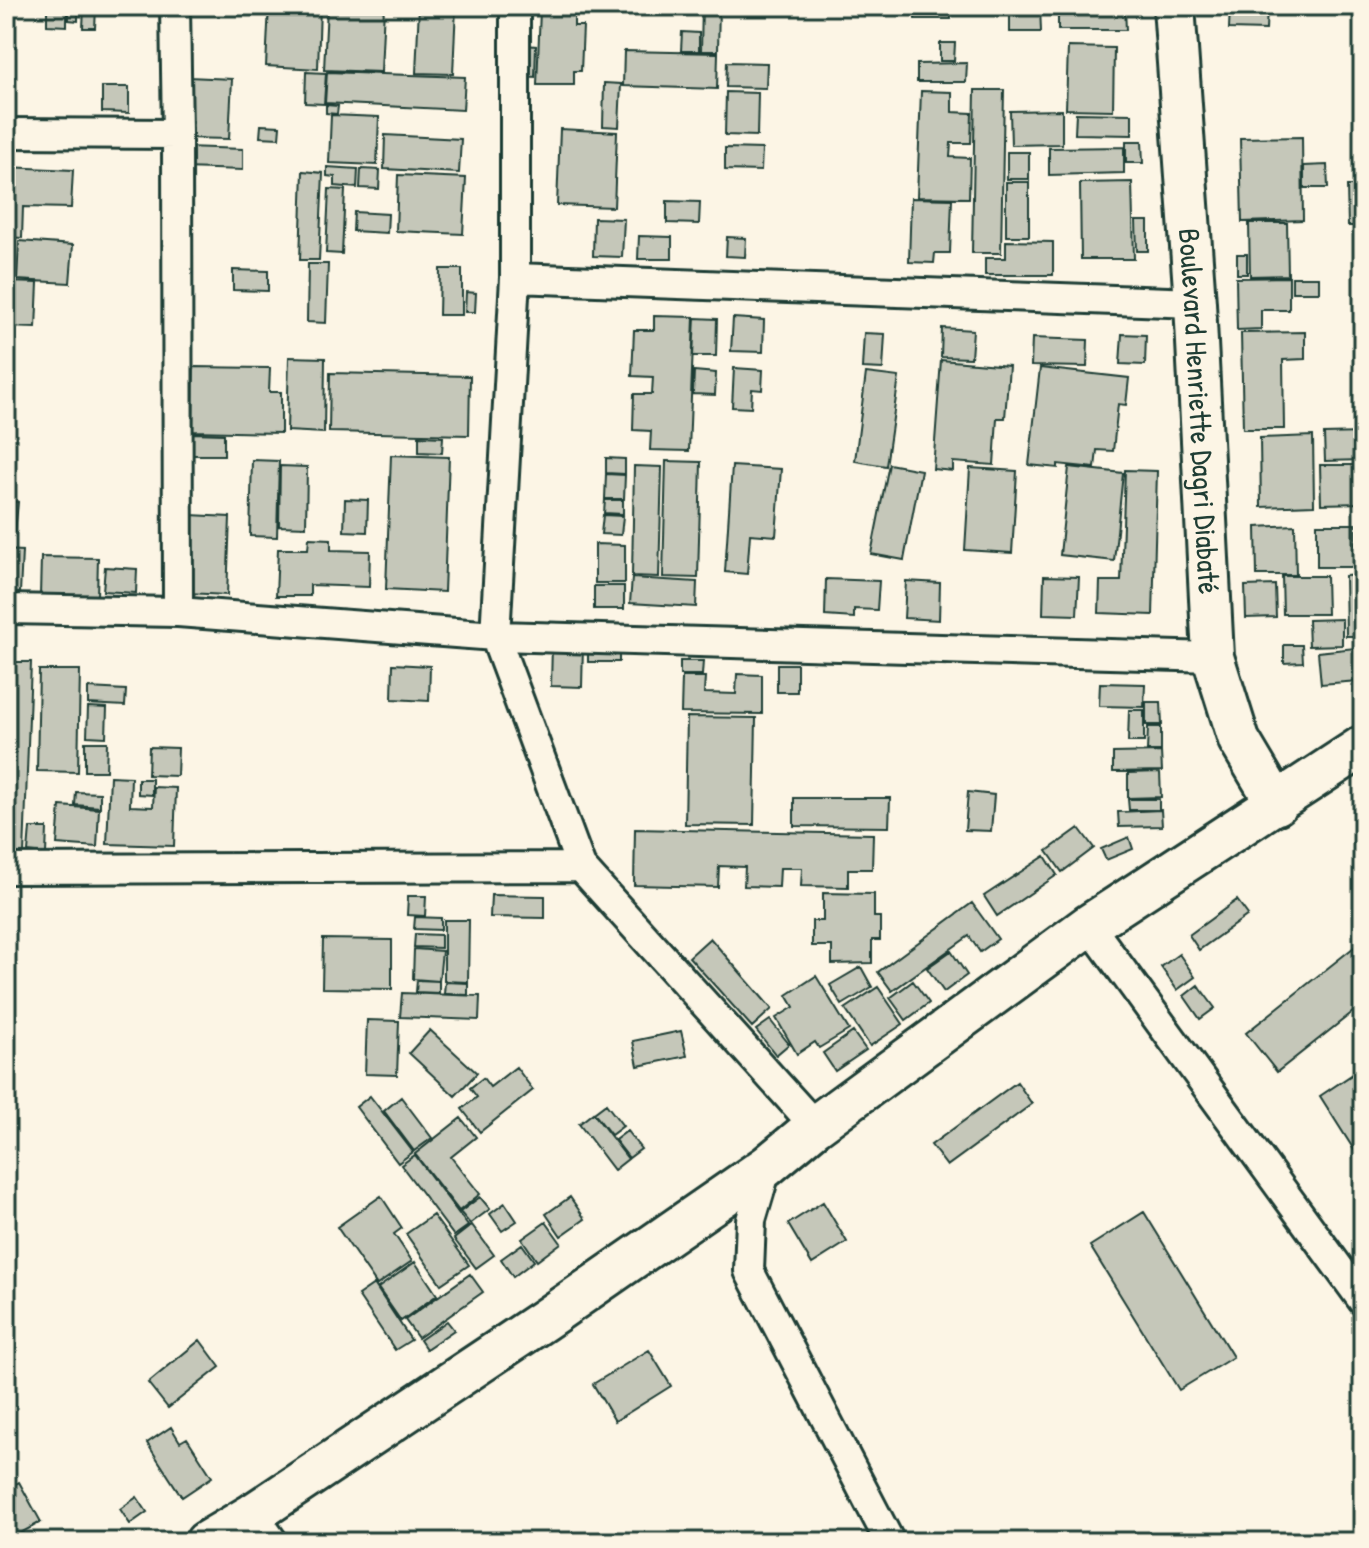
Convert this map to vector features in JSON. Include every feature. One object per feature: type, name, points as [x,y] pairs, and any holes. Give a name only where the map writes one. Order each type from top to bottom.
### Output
[{"type":"street","points":[[175,6],[178,612]]},
{"type":"street","points":[[515,6],[515,278],[495,636],[581,867],[815,1126]]},
{"type":"street","name":"Boulevard Henriette Dagri Diabaté","points":[[1174,6],[1195,303],[1213,657],[1239,740],[1277,804]]},
{"type":"street","points":[[6,133],[177,134]]},
{"type":"street","points":[[515,278],[1195,303]]},
{"type":"street","points":[[6,609],[178,612],[495,636],[1213,657]]},
{"type":"street","points":[[206,1542],[263,1528],[531,1329],[767,1166],[815,1126],[1089,925],[1363,746]]},
{"type":"street","points":[[6,869],[581,867]]},
{"type":"street","points":[[1089,925],[1363,1301]]},
{"type":"street","points":[[767,1166],[751,1220],[749,1271],[890,1542]]},
{"type":"building","points":[[47,6],[67,6],[67,26],[47,25]]},
{"type":"building","points":[[69,6],[78,6],[78,21],[69,20]]},
{"type":"building","points":[[269,6],[320,6],[318,69],[266,66]]},
{"type":"building","points":[[327,6],[384,6],[381,72],[324,70]]},
{"type":"building","points":[[419,6],[456,6],[453,74],[416,73]]},
{"type":"building","points":[[702,6],[719,6],[718,51],[701,51]]},
{"type":"building","points":[[722,6],[788,6],[788,12],[722,11]]},
{"type":"building","points":[[915,6],[951,6],[951,19],[915,19]]},
{"type":"building","points":[[1010,6],[1040,6],[1041,32],[1010,32]]},
{"type":"building","points":[[1230,6],[1267,6],[1266,30],[1229,29]]},
{"type":"building","points":[[84,8],[96,8],[95,28],[83,28]]},
{"type":"building","points":[[1058,8],[1125,8],[1126,30],[1058,30]]},
{"type":"building","points":[[540,10],[574,10],[574,26],[583,26],[581,71],[574,71],[574,85],[537,85]]},
{"type":"building","points":[[682,32],[699,33],[699,51],[681,51]]},
{"type":"building","points":[[940,43],[955,43],[954,61],[940,61]]},
{"type":"building","points":[[526,45],[536,46],[535,77],[524,76]]},
{"type":"building","points":[[1068,47],[1114,48],[1113,110],[1066,109]]},
{"type":"building","points":[[624,51],[718,53],[717,89],[623,86]]},
{"type":"building","points":[[727,62],[767,63],[766,88],[726,87]]},
{"type":"building","points":[[967,63],[966,82],[917,82],[917,64]]},
{"type":"building","points":[[306,72],[326,73],[324,104],[305,103]]},
{"type":"building","points":[[327,72],[465,77],[463,110],[325,103]]},
{"type":"building","points":[[188,77],[232,79],[229,139],[185,138]]},
{"type":"building","points":[[604,83],[621,84],[619,127],[603,126]]},
{"type":"building","points":[[102,87],[129,87],[129,113],[102,112]]},
{"type":"building","points":[[975,90],[1004,90],[1001,253],[972,253]]},
{"type":"building","points":[[921,91],[952,92],[952,112],[972,113],[971,143],[951,143],[950,157],[970,158],[969,198],[917,197]]},
{"type":"building","points":[[726,92],[758,93],[757,136],[725,135]]},
{"type":"building","points":[[326,105],[338,106],[337,114],[326,113]]},
{"type":"building","points":[[1062,110],[1062,144],[1011,145],[1010,111]]},
{"type":"building","points":[[1076,113],[1132,114],[1132,135],[1075,134]]},
{"type":"building","points":[[331,115],[379,117],[377,165],[329,163]]},
{"type":"building","points":[[261,125],[280,126],[279,138],[260,137]]},
{"type":"building","points":[[560,129],[617,132],[614,207],[557,205]]},
{"type":"building","points":[[385,135],[461,139],[459,173],[384,169]]},
{"type":"building","points":[[1302,137],[1303,220],[1242,222],[1240,138]]},
{"type":"building","points":[[1126,141],[1142,141],[1143,163],[1126,163]]},
{"type":"building","points":[[1357,146],[1363,146],[1363,180],[1356,180]]},
{"type":"building","points":[[185,147],[243,149],[243,170],[184,168]]},
{"type":"building","points":[[1124,147],[1124,173],[1049,175],[1049,148]]},
{"type":"building","points":[[725,148],[762,149],[761,171],[725,170]]},
{"type":"building","points":[[1007,152],[1029,152],[1029,179],[1007,179]]},
{"type":"building","points":[[1327,165],[1328,188],[1304,188],[1304,166]]},
{"type":"building","points":[[6,167],[73,170],[71,208],[23,207],[22,238],[6,237]]},
{"type":"building","points":[[327,167],[358,169],[357,188],[335,186],[335,177],[327,176]]},
{"type":"building","points":[[361,169],[380,170],[379,189],[360,188]]},
{"type":"building","points":[[303,171],[323,173],[319,260],[300,260]]},
{"type":"building","points":[[398,175],[466,178],[463,234],[396,231]]},
{"type":"building","points":[[1006,182],[1029,182],[1029,236],[1006,236]]},
{"type":"building","points":[[1132,182],[1134,259],[1081,259],[1080,183]]},
{"type":"building","points":[[1347,186],[1363,186],[1363,226],[1348,226]]},
{"type":"building","points":[[329,189],[345,190],[342,254],[326,253]]},
{"type":"building","points":[[911,198],[952,199],[950,253],[935,253],[934,263],[909,262]]},
{"type":"building","points":[[667,201],[700,202],[699,224],[667,223]]},
{"type":"building","points":[[354,212],[388,214],[387,233],[353,231]]},
{"type":"building","points":[[594,218],[624,219],[622,257],[593,256]]},
{"type":"building","points":[[1136,221],[1148,221],[1148,251],[1137,251]]},
{"type":"building","points":[[1249,223],[1287,223],[1288,275],[1250,276]]},
{"type":"building","points":[[639,236],[672,237],[672,259],[638,259]]},
{"type":"building","points":[[727,237],[746,238],[745,257],[726,256]]},
{"type":"building","points":[[19,241],[73,245],[70,283],[17,280]]},
{"type":"building","points":[[1006,241],[1053,242],[1053,275],[985,275],[985,258],[1006,258]]},
{"type":"building","points":[[1237,254],[1247,254],[1247,274],[1237,274]]},
{"type":"building","points":[[308,264],[328,264],[326,323],[307,322]]},
{"type":"building","points":[[440,269],[462,269],[462,315],[439,315]]},
{"type":"building","points":[[233,270],[268,271],[268,291],[233,290]]},
{"type":"building","points":[[1289,277],[1289,310],[1261,310],[1261,329],[1237,330],[1236,278]]},
{"type":"building","points":[[1292,277],[1319,277],[1319,292],[1292,292]]},
{"type":"building","points":[[6,282],[38,283],[36,328],[6,327]]},
{"type":"building","points":[[466,292],[476,293],[475,312],[465,312]]},
{"type":"building","points":[[654,316],[694,317],[689,451],[650,450],[651,431],[633,430],[634,394],[652,394],[653,377],[632,376],[634,330],[654,330]]},
{"type":"building","points":[[695,318],[717,319],[716,356],[693,356]]},
{"type":"building","points":[[733,318],[764,320],[763,352],[731,351]]},
{"type":"building","points":[[942,328],[973,330],[971,358],[941,357]]},
{"type":"building","points":[[1305,332],[1305,359],[1283,360],[1284,429],[1243,429],[1241,333]]},
{"type":"building","points":[[864,333],[885,334],[883,369],[862,368]]},
{"type":"building","points":[[1122,334],[1146,335],[1145,365],[1120,364]]},
{"type":"building","points":[[1032,338],[1088,340],[1087,367],[1031,366]]},
{"type":"building","points":[[289,357],[325,358],[324,433],[287,431]]},
{"type":"building","points":[[941,360],[1009,366],[1005,418],[997,418],[994,465],[953,462],[953,471],[933,469]]},
{"type":"building","points":[[194,367],[270,368],[269,392],[281,392],[281,433],[193,431]]},
{"type":"building","points":[[734,368],[763,370],[762,390],[752,389],[751,408],[732,407]]},
{"type":"building","points":[[1040,368],[1129,378],[1126,405],[1118,404],[1113,451],[1097,450],[1095,468],[1029,465]]},
{"type":"building","points":[[694,371],[716,373],[715,395],[693,394]]},
{"type":"building","points":[[330,373],[470,376],[469,435],[329,432]]},
{"type":"building","points":[[866,373],[899,377],[886,466],[855,461]]},
{"type":"building","points":[[192,433],[224,434],[224,455],[191,455]]},
{"type":"building","points":[[1362,433],[1363,460],[1325,461],[1324,434]]},
{"type":"building","points":[[419,436],[443,437],[442,453],[419,452]]},
{"type":"building","points":[[1313,436],[1314,505],[1261,507],[1260,438]]},
{"type":"building","points":[[391,455],[449,457],[444,592],[386,589]]},
{"type":"building","points":[[606,458],[625,459],[625,474],[606,473]]},
{"type":"building","points":[[252,460],[279,461],[277,537],[250,536]]},
{"type":"building","points":[[666,461],[701,462],[698,578],[663,577]]},
{"type":"building","points":[[889,464],[921,470],[904,560],[871,554]]},
{"type":"building","points":[[1320,465],[1363,465],[1363,503],[1321,504]]},
{"type":"building","points":[[280,466],[307,467],[306,527],[279,526]]},
{"type":"building","points":[[634,466],[662,467],[659,577],[632,576]]},
{"type":"building","points":[[732,466],[781,469],[776,536],[750,534],[747,574],[725,572]]},
{"type":"building","points":[[1069,467],[1123,473],[1114,561],[1060,555]]},
{"type":"building","points":[[970,468],[1017,471],[1012,553],[965,550]]},
{"type":"building","points":[[1125,470],[1157,471],[1153,615],[1099,613],[1100,581],[1121,581]]},
{"type":"building","points":[[606,474],[625,475],[624,499],[605,499]]},
{"type":"building","points":[[345,499],[368,500],[367,532],[344,531]]},
{"type":"building","points":[[605,500],[623,500],[623,514],[604,513]]},
{"type":"building","points":[[6,501],[18,502],[15,533],[6,532]]},
{"type":"building","points":[[190,515],[230,517],[227,595],[187,593]]},
{"type":"building","points":[[603,515],[623,516],[621,535],[601,534]]},
{"type":"building","points":[[1317,524],[1355,524],[1355,567],[1317,567]]},
{"type":"building","points":[[1295,525],[1296,575],[1257,575],[1256,527]]},
{"type":"building","points":[[309,538],[331,539],[331,550],[370,551],[369,587],[310,585],[310,596],[276,596],[278,549],[308,549]]},
{"type":"building","points":[[595,544],[625,545],[625,583],[595,583]]},
{"type":"building","points":[[6,550],[22,551],[20,593],[6,592]]},
{"type":"building","points":[[41,557],[98,558],[97,597],[40,596]]},
{"type":"building","points":[[105,567],[137,569],[136,593],[103,591]]},
{"type":"building","points":[[1363,575],[1363,636],[1346,636],[1345,576]]},
{"type":"building","points":[[1044,576],[1079,577],[1077,615],[1043,614]]},
{"type":"building","points":[[1282,576],[1326,576],[1327,614],[1283,614]]},
{"type":"building","points":[[632,578],[697,582],[696,607],[630,603]]},
{"type":"building","points":[[826,579],[879,581],[877,610],[854,609],[854,618],[825,616]]},
{"type":"building","points":[[906,581],[940,583],[939,620],[904,618]]},
{"type":"building","points":[[1275,585],[1276,617],[1246,618],[1245,586]]},
{"type":"building","points":[[594,586],[624,586],[624,609],[594,609]]},
{"type":"building","points":[[1342,619],[1342,645],[1309,646],[1308,620]]},
{"type":"building","points":[[1360,639],[1363,639],[1363,677],[1360,677]]},
{"type":"building","points":[[588,640],[619,640],[619,662],[588,662]]},
{"type":"building","points":[[552,645],[583,645],[582,687],[551,686]]},
{"type":"building","points":[[1284,645],[1302,645],[1303,662],[1284,663]]},
{"type":"building","points":[[1355,648],[1358,681],[1321,684],[1318,652]]},
{"type":"building","points":[[680,661],[703,661],[702,675],[680,675]]},
{"type":"building","points":[[6,662],[31,662],[24,855],[6,855]]},
{"type":"building","points":[[393,664],[430,666],[429,701],[392,699]]},
{"type":"building","points":[[777,664],[797,664],[797,692],[777,692]]},
{"type":"building","points":[[39,670],[80,670],[78,772],[37,771]]},
{"type":"building","points":[[737,674],[762,675],[762,714],[681,713],[682,677],[705,677],[704,693],[736,694]]},
{"type":"building","points":[[1100,683],[1145,684],[1144,707],[1099,706]]},
{"type":"building","points":[[88,688],[126,690],[125,706],[88,704]]},
{"type":"building","points":[[1146,702],[1161,702],[1162,725],[1146,725]]},
{"type":"building","points":[[88,707],[107,708],[106,737],[87,736]]},
{"type":"building","points":[[1129,710],[1144,710],[1144,742],[1128,742]]},
{"type":"building","points":[[687,717],[756,718],[754,825],[685,824]]},
{"type":"building","points":[[1148,727],[1161,727],[1161,751],[1147,751]]},
{"type":"building","points":[[85,742],[107,742],[106,771],[85,771]]},
{"type":"building","points":[[149,747],[178,748],[177,776],[148,775]]},
{"type":"building","points":[[1161,752],[1162,771],[1113,772],[1113,753]]},
{"type":"building","points":[[1160,772],[1161,797],[1128,798],[1128,773]]},
{"type":"building","points":[[110,776],[131,777],[130,806],[153,807],[154,787],[176,788],[174,846],[107,844]]},
{"type":"building","points":[[138,779],[152,779],[152,795],[138,794]]},
{"type":"building","points":[[76,792],[100,793],[100,807],[75,805]]},
{"type":"building","points":[[968,792],[994,795],[991,831],[965,830]]},
{"type":"building","points":[[794,798],[890,798],[889,827],[794,826]]},
{"type":"building","points":[[1128,799],[1159,799],[1159,810],[1129,810]]},
{"type":"building","points":[[60,806],[99,809],[97,847],[57,844]]},
{"type":"building","points":[[1161,810],[1162,826],[1119,827],[1118,812]]},
{"type":"building","points":[[30,828],[47,828],[46,854],[28,852]]},
{"type":"building","points":[[1079,828],[1094,848],[1062,872],[1047,851]]},
{"type":"building","points":[[635,829],[873,834],[872,869],[848,869],[848,887],[801,886],[802,868],[780,868],[779,887],[744,886],[745,867],[719,866],[718,887],[634,885]]},
{"type":"building","points":[[1129,837],[1133,849],[1106,860],[1101,849]]},
{"type":"building","points":[[1045,856],[1057,875],[997,916],[984,896]]},
{"type":"building","points":[[823,893],[874,894],[874,917],[880,917],[880,940],[872,940],[872,963],[832,964],[832,946],[812,946],[812,921],[823,921]]},
{"type":"building","points":[[491,895],[545,896],[545,918],[490,917]]},
{"type":"building","points":[[408,896],[426,896],[425,916],[407,915]]},
{"type":"building","points":[[1237,900],[1248,915],[1199,950],[1189,935]]},
{"type":"building","points":[[972,903],[998,939],[980,952],[969,936],[892,991],[878,972]]},
{"type":"building","points":[[415,917],[441,918],[441,930],[414,929]]},
{"type":"building","points":[[444,920],[469,920],[468,982],[444,981]]},
{"type":"building","points":[[415,934],[441,935],[441,948],[414,947]]},
{"type":"building","points":[[710,938],[772,1009],[752,1027],[689,957]]},
{"type":"building","points":[[323,939],[392,940],[392,989],[322,988]]},
{"type":"building","points":[[1363,940],[1363,1004],[1277,1072],[1246,1033]]},
{"type":"building","points":[[414,949],[442,951],[439,981],[413,979]]},
{"type":"building","points":[[951,951],[967,975],[944,992],[927,968]]},
{"type":"building","points":[[1179,954],[1195,977],[1177,990],[1161,967]]},
{"type":"building","points":[[861,967],[872,987],[842,1005],[830,985]]},
{"type":"building","points":[[816,976],[849,1030],[819,1048],[815,1042],[797,1054],[776,1018],[794,1007],[787,995]]},
{"type":"building","points":[[417,980],[439,981],[439,993],[416,992]]},
{"type":"building","points":[[913,981],[929,1003],[906,1020],[890,998]]},
{"type":"building","points":[[445,982],[468,983],[468,995],[444,994]]},
{"type":"building","points":[[1198,985],[1215,1008],[1200,1019],[1184,996]]},
{"type":"building","points":[[878,987],[903,1024],[870,1046],[845,1009]]},
{"type":"building","points":[[402,993],[480,996],[479,1020],[400,1017]]},
{"type":"building","points":[[367,1020],[399,1021],[397,1075],[365,1074]]},
{"type":"building","points":[[770,1020],[789,1044],[776,1055],[756,1030]]},
{"type":"building","points":[[430,1030],[477,1073],[455,1096],[409,1053]]},
{"type":"building","points":[[681,1031],[687,1056],[638,1066],[633,1041]]},
{"type":"building","points":[[853,1032],[866,1050],[835,1071],[823,1053]]},
{"type":"building","points":[[516,1067],[533,1090],[480,1132],[462,1109],[477,1097],[470,1088],[483,1078],[490,1087]]},
{"type":"building","points":[[1359,1070],[1363,1076],[1363,1164],[1320,1096]]},
{"type":"building","points":[[1017,1082],[1032,1104],[947,1166],[931,1145]]},
{"type":"building","points":[[370,1096],[413,1152],[398,1163],[356,1107]]},
{"type":"building","points":[[401,1097],[432,1138],[414,1151],[384,1111]]},
{"type":"building","points":[[606,1104],[623,1126],[611,1135],[594,1113]]},
{"type":"building","points":[[593,1113],[628,1159],[614,1170],[579,1124]]},
{"type":"building","points":[[461,1118],[476,1137],[451,1157],[480,1194],[459,1211],[415,1154]]},
{"type":"building","points":[[627,1131],[641,1149],[629,1158],[615,1140]]},
{"type":"building","points":[[415,1155],[468,1226],[454,1236],[401,1165]]},
{"type":"building","points":[[381,1196],[402,1228],[394,1234],[412,1261],[377,1285],[337,1227]]},
{"type":"building","points":[[480,1197],[490,1209],[470,1224],[460,1212]]},
{"type":"building","points":[[570,1197],[585,1219],[561,1236],[546,1214]]},
{"type":"building","points":[[823,1202],[847,1242],[812,1264],[788,1224]]},
{"type":"building","points":[[505,1203],[517,1221],[502,1231],[490,1214]]},
{"type":"building","points":[[1144,1212],[1233,1357],[1179,1390],[1090,1246]]},
{"type":"building","points":[[433,1215],[469,1265],[441,1284],[406,1234]]},
{"type":"building","points":[[546,1222],[561,1243],[537,1261],[522,1239]]},
{"type":"building","points":[[472,1225],[494,1255],[476,1268],[454,1239]]},
{"type":"building","points":[[522,1244],[534,1261],[513,1277],[501,1259]]},
{"type":"building","points":[[415,1262],[437,1295],[401,1321],[378,1288]]},
{"type":"building","points":[[470,1274],[483,1292],[418,1338],[405,1320]]},
{"type":"building","points":[[374,1284],[411,1340],[395,1350],[358,1295]]},
{"type":"building","points":[[447,1321],[454,1330],[426,1349],[420,1340]]},
{"type":"building","points":[[200,1340],[220,1367],[168,1408],[148,1383]]},
{"type":"building","points":[[649,1350],[671,1386],[615,1421],[593,1384]]},
{"type":"building","points":[[171,1427],[180,1442],[187,1438],[212,1477],[182,1497],[147,1443]]},
{"type":"building","points":[[19,1482],[41,1522],[6,1541],[6,1489]]},
{"type":"building","points":[[137,1497],[147,1512],[130,1524],[120,1509]]}]
